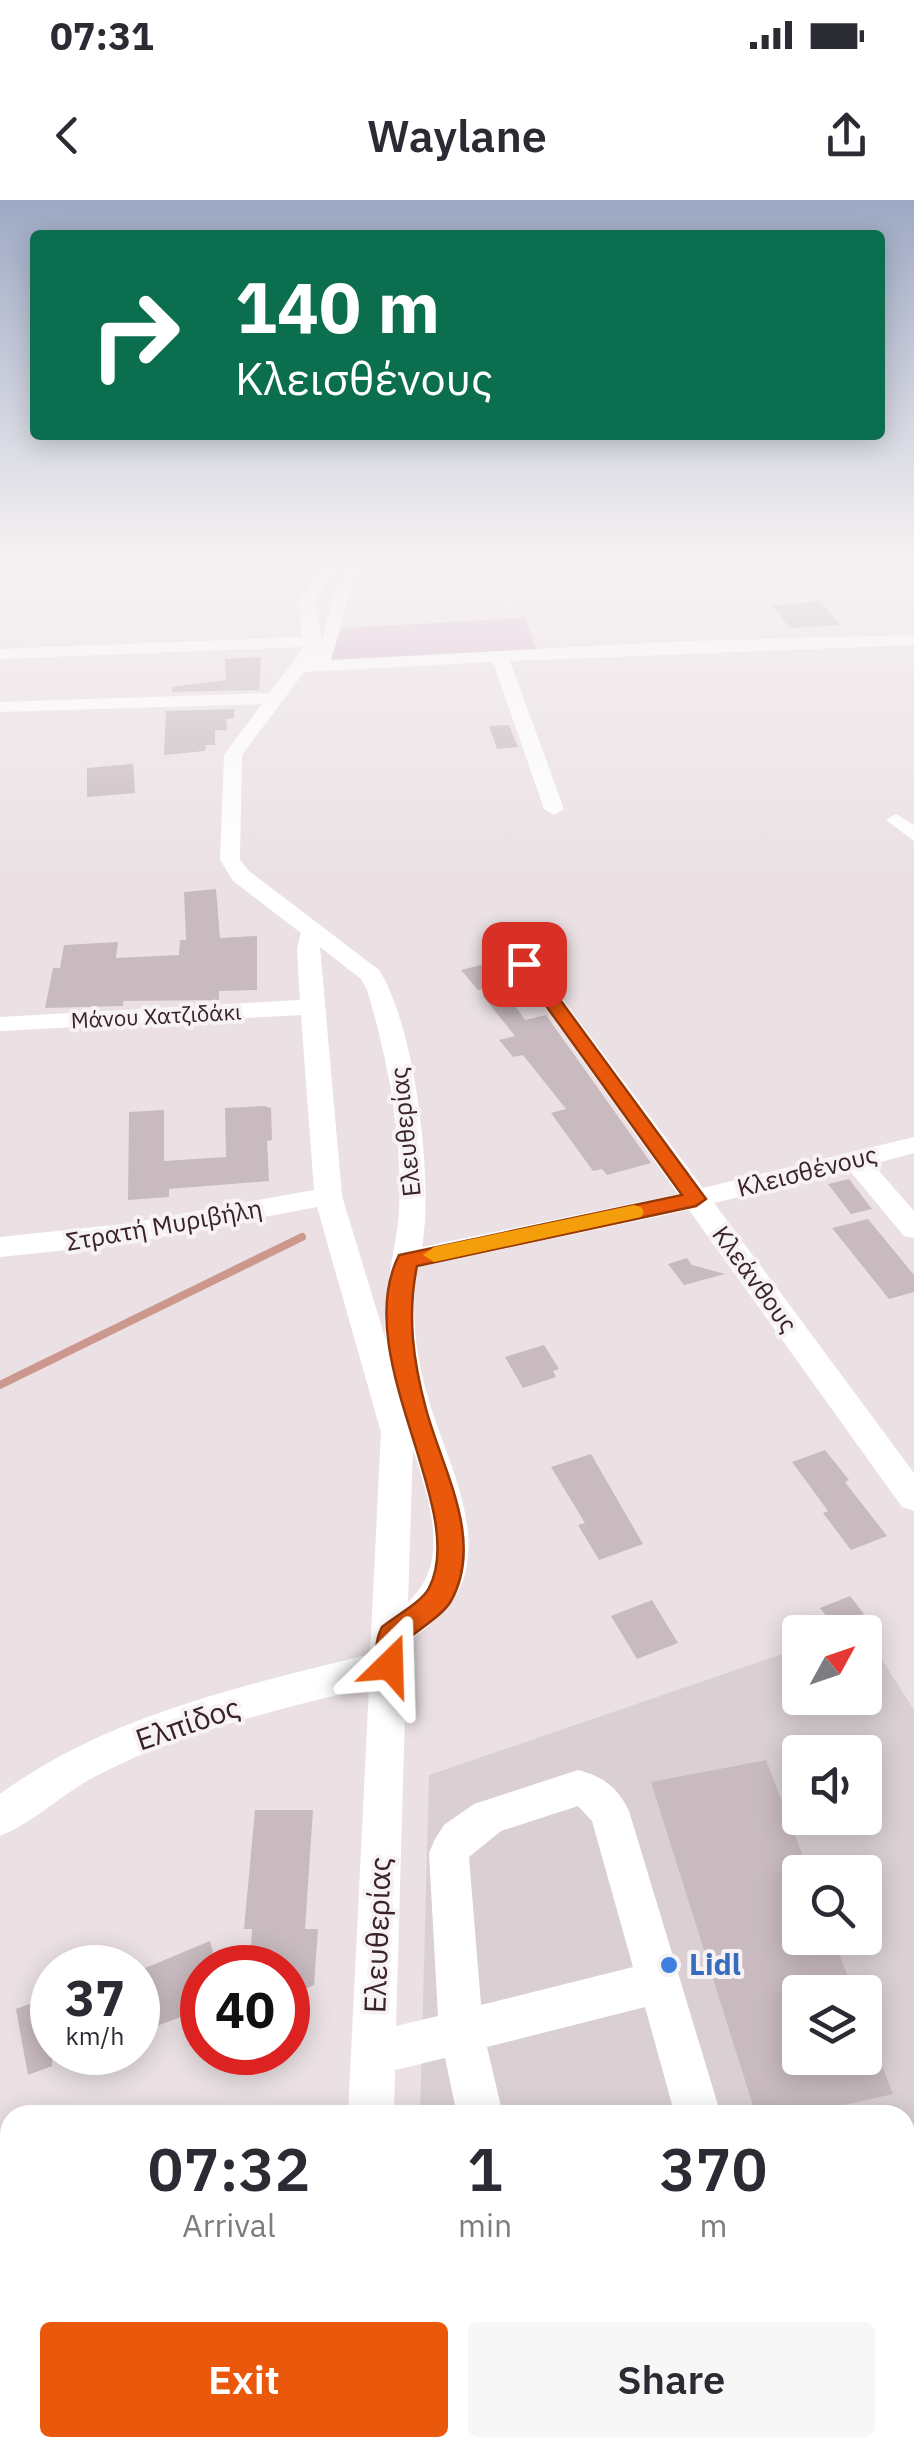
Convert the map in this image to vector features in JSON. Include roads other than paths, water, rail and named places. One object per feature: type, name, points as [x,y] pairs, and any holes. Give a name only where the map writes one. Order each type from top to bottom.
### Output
[{"type":"street","points":[[298,667],[313,666]]},
{"type":"street","points":[[504,666],[554,810]]},
{"type":"street","name":"Ελευθερίας","points":[[298,667],[233,755],[230,860],[241,876],[371,975],[382,991],[397,1058],[412,1179],[412,1222],[398,1305],[400,1333],[413,1408],[448,1517],[451,1559],[440,1597],[391,1650]]},
{"type":"street","points":[[0,707],[274,698]]},
{"type":"street","points":[[896,820],[914,834]]},
{"type":"street","name":"Ελευθερίας","points":[[314,928],[308,949],[328,1196],[398,1432],[371,2105]]},
{"type":"street","name":"Κλεάνθους","points":[[524,964],[914,1498]]},
{"type":"street","name":"Μάνου Χατζιδάκι","points":[[0,1024],[312,1007]]},
{"type":"street","name":"Κλεισθένους","points":[[407,1260],[914,1145]]},
{"type":"street","points":[[854,1160],[914,1229]]},
{"type":"street","name":"Στρατή Μυριβήλη","points":[[0,1247],[124,1234],[328,1196]]},
{"type":"street","name":"Ελπίδος","points":[[0,1817],[58,1776],[121,1747],[391,1650]]},
{"type":"street","points":[[478,2105],[461,2031],[448,1854],[456,1837],[472,1824],[578,1788],[590,1790],[609,1811],[695,2105]]},
{"type":"street","points":[[374,2054],[658,1982]]},
{"type":"waterway","points":[[0,1385],[302,1237]]},
{"type":"place","name":"Lidl","points":[[669,1965]]}]
